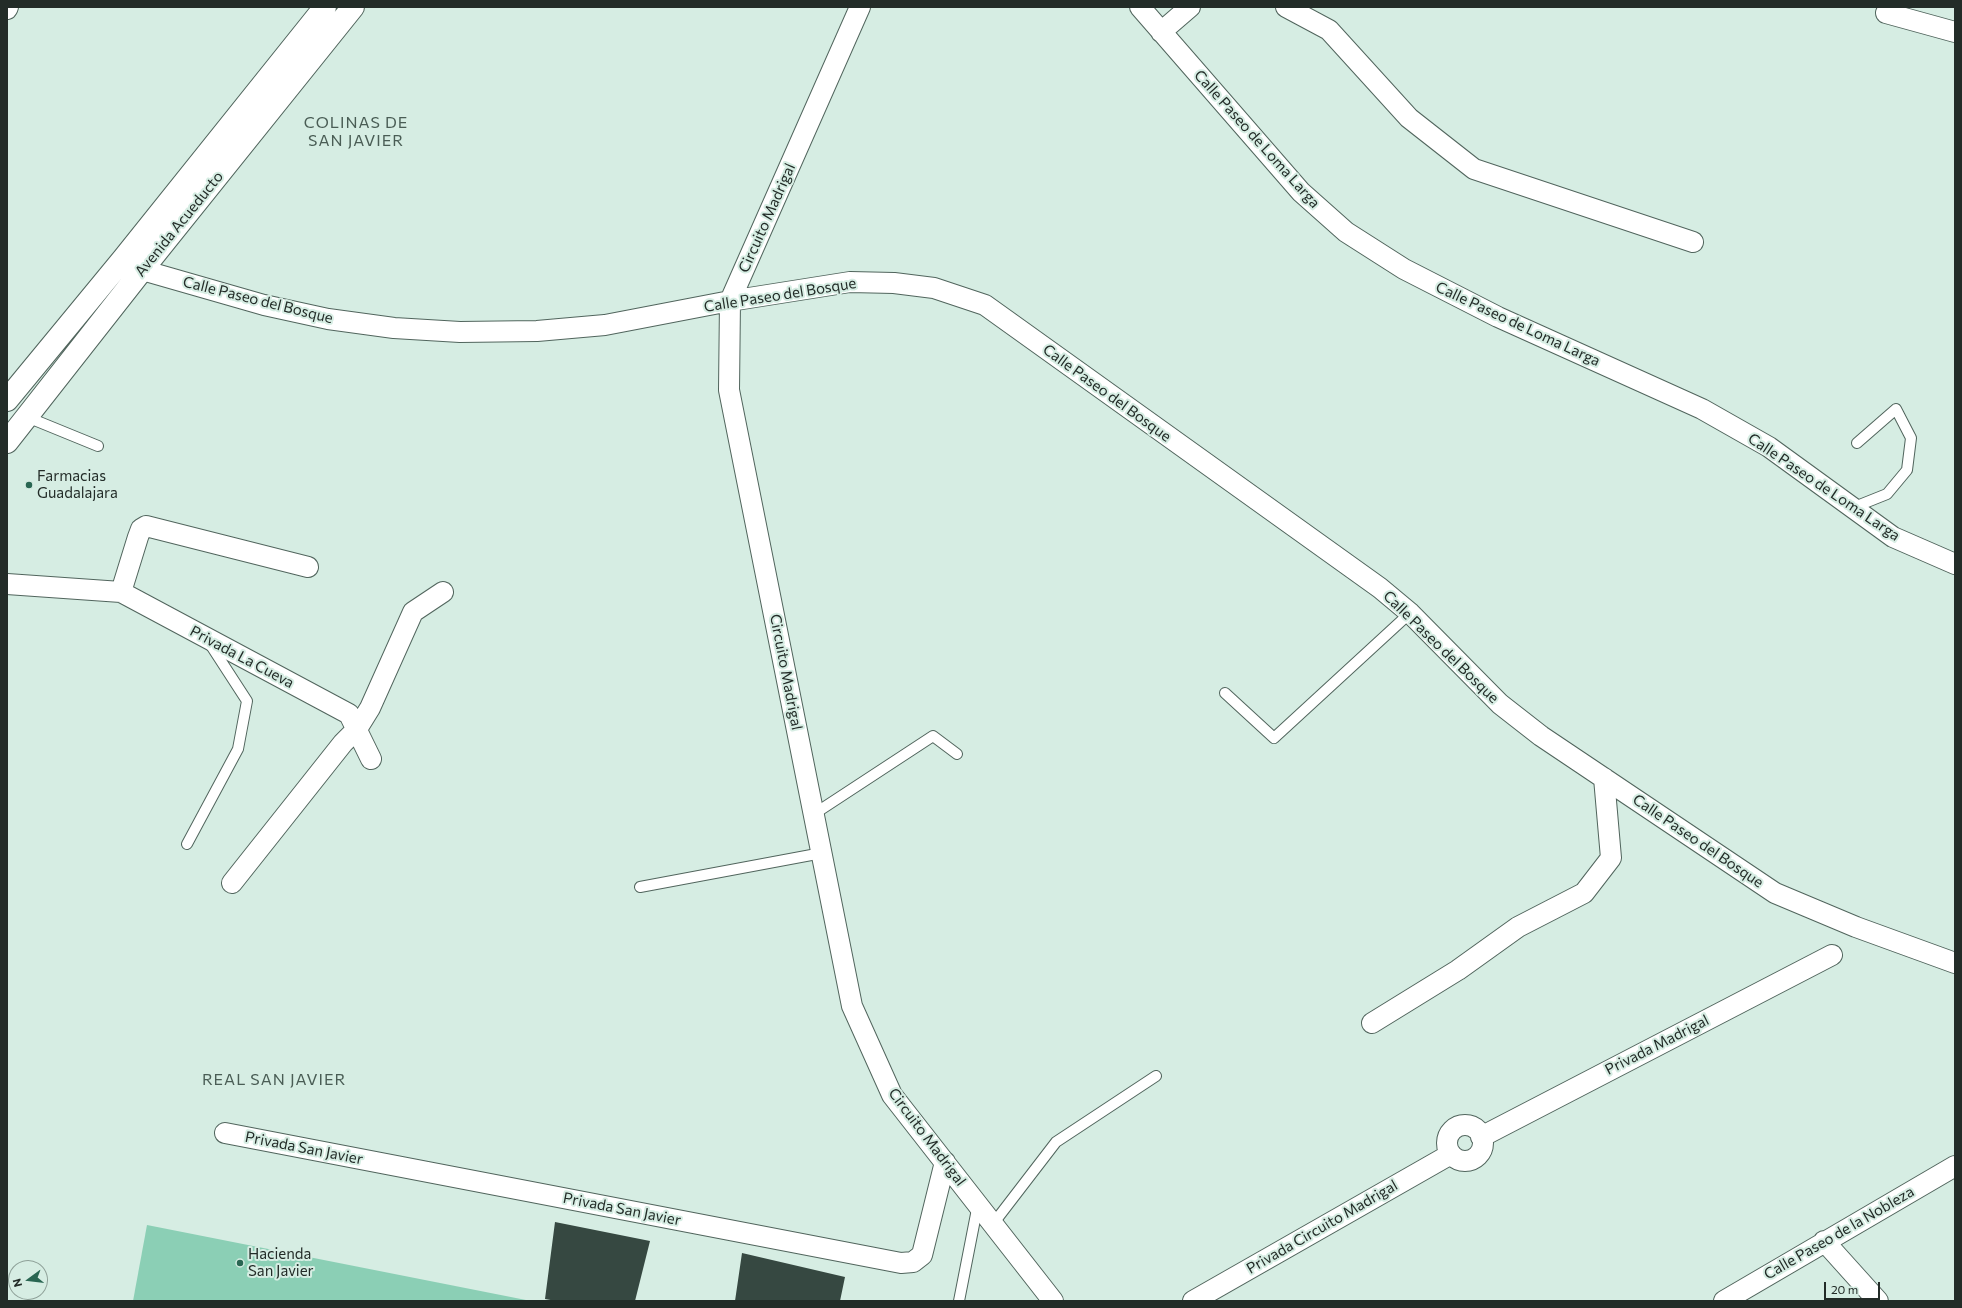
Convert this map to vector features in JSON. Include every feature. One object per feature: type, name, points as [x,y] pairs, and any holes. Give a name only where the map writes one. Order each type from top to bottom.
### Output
[{"type":"main road","name":"Avenida Acueducto","points":[[7,400],[124,258],[325,7]]},
{"type":"main road","name":"Avenida Acueducto","points":[[7,442],[142,270],[354,7]]},
{"type":"street","name":"Circuito Madrigal","points":[[860,7],[730,302],[729,390],[852,1006],[892,1095],[1053,1301]]},
{"type":"street","name":"Calle Paseo de Loma Larga","points":[[1140,7],[1301,192],[1346,232],[1404,269],[1498,317],[1702,409],[1770,447],[1893,537],[1955,564]]},
{"type":"street","points":[[1161,32],[1190,7]]},
{"type":"street","points":[[1286,7],[1329,30],[1408,118],[1474,169],[1693,242]]},
{"type":"street","points":[[1886,13],[1955,32]]},
{"type":"street","name":"Calle Paseo del Bosque","points":[[124,258],[142,270],[264,305],[328,319],[394,328],[460,332],[537,331],[605,325],[850,282],[894,283],[934,288],[985,306],[1380,588],[1410,613],[1500,704],[1541,736],[1774,893],[1856,927],[1955,963]]},
{"type":"street","points":[[120,592],[141,529],[146,526],[308,567]]},
{"type":"street","name":"Privada La Cueva","points":[[7,584],[120,592],[349,714],[371,759]]},
{"type":"street","points":[[232,883],[343,743],[357,729],[370,708],[412,612],[443,592]]},
{"type":"street","points":[[1372,1023],[1458,970],[1518,927],[1584,893],[1612,858],[1604,778]]},
{"type":"street","name":"Privada Madrigal","points":[[1482,1137],[1832,955]]},
{"type":"street","points":[[1463,1125],[1471,1126],[1477,1130],[1482,1137],[1482,1149],[1473,1159],[1461,1161],[1451,1154],[1447,1147],[1447,1139],[1451,1132],[1456,1127],[1463,1125]]},
{"type":"street","name":"Privada San Javier","points":[[225,1133],[901,1263],[913,1262],[922,1255],[944,1162]]},
{"type":"street","name":"Privada Circuito Madrigal","points":[[1193,1301],[1451,1154]]},
{"type":"street","name":"Calle Paseo de la Nobleza","points":[[1724,1301],[1824,1241],[1955,1166]]},
{"type":"street","points":[[1824,1241],[1878,1301]]},
{"type":"lane","points":[[1852,508],[1887,494],[1907,470],[1911,438],[1896,409],[1857,443]]},
{"type":"lane","points":[[27,417],[98,446]]},
{"type":"lane","points":[[1225,693],[1274,738],[1410,613]]},
{"type":"lane","points":[[187,844],[238,749],[247,700],[204,636]]},
{"type":"lane","points":[[814,814],[933,736],[957,754]]},
{"type":"lane","points":[[640,887],[822,853]]},
{"type":"lane","points":[[993,1224],[1056,1142],[1156,1076]]},
{"type":"lane","points":[[959,1301],[978,1204]]},
{"type":"green space","name":"Hacienda San Javier","points":[[147,1225],[531,1301],[133,1301]]},
{"type":"building","points":[[555,1222],[650,1241],[635,1301],[556,1301],[545,1299]]},
{"type":"building","points":[[742,1253],[845,1277],[840,1301],[735,1301]]},
{"type":"place","name":"Farmacias Guadalajara","points":[[29,485]]},
{"type":"place","name":"Hacienda San Javier","points":[[240,1263]]},
{"type":"district","name":"COLINAS DE SAN JAVIER","points":[[356,132]]},
{"type":"district","name":"REAL SAN JAVIER","points":[[274,1080]]}]
